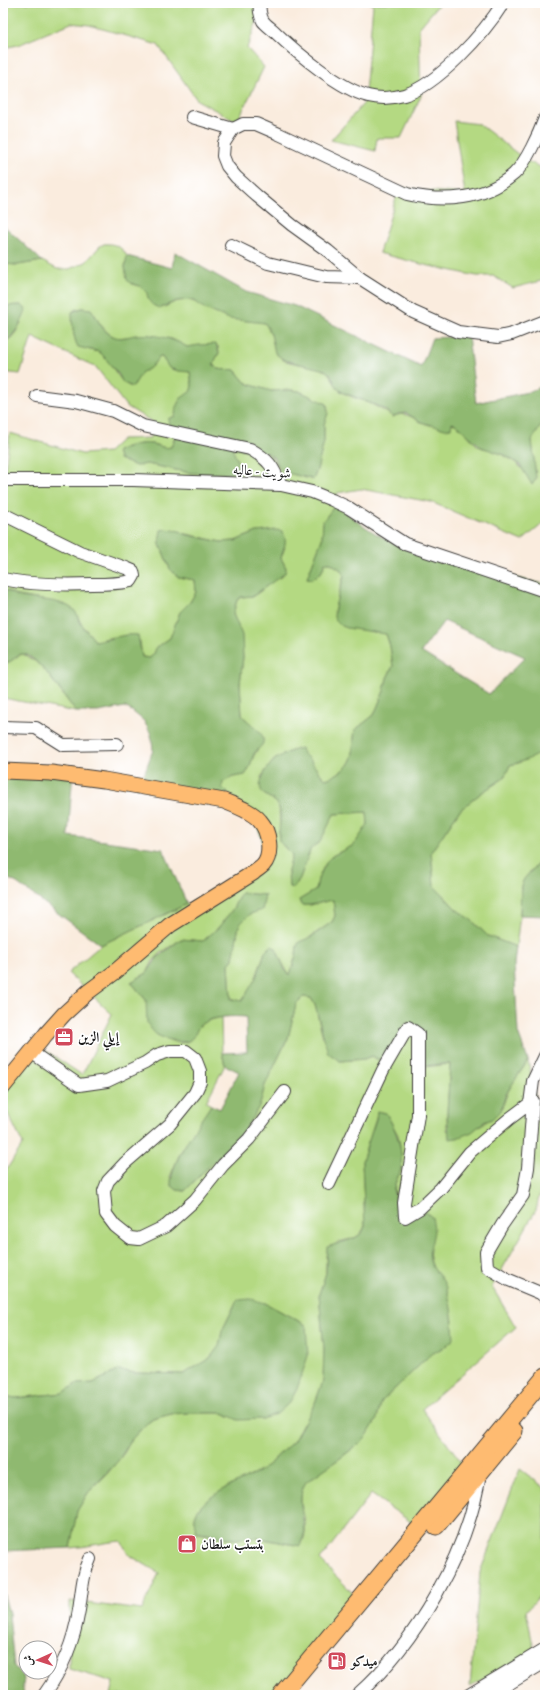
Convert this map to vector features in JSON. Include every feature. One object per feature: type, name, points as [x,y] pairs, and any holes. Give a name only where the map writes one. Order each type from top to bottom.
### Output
[{"type":"highway","points":[[281,1695],[545,1377]]},
{"type":"highway","points":[[294,1695],[545,1394]]},
{"type":"main road","points":[[3,771],[51,773],[104,780],[224,801],[242,808],[260,821],[269,845],[268,855],[264,864],[253,873],[170,925],[115,972],[88,992],[64,1014],[3,1086]]},
{"type":"street","points":[[260,3],[259,8],[262,20],[310,63],[351,89],[368,96],[388,98],[406,94],[423,86],[442,72],[478,38],[491,22],[503,3]]},
{"type":"street","points":[[192,117],[234,129]]},
{"type":"street","points":[[545,118],[522,164],[514,174],[488,190],[471,196],[454,199],[426,198],[407,194],[256,124],[243,124],[234,129],[224,143],[223,156],[227,166],[236,177],[292,226],[328,251],[360,278],[413,312],[458,332],[498,337],[512,334],[545,320]]},
{"type":"street","points":[[231,245],[268,263],[326,277],[360,278]]},
{"type":"street","points":[[37,396],[76,401],[114,411],[143,426],[250,449],[265,458],[273,467],[281,485]]},
{"type":"street","name":"شويت - عاليه","points":[[3,480],[132,480],[281,485],[312,492],[349,508],[392,537],[411,547],[545,591]]},
{"type":"street","points":[[3,514],[80,552],[133,571],[134,576],[131,581],[123,583],[74,585],[34,584],[3,579]]},
{"type":"street","points":[[3,727],[36,728],[63,745],[117,744]]},
{"type":"street","points":[[329,1184],[383,1070],[408,1027],[418,1034],[419,1082],[418,1115],[404,1203],[405,1218],[420,1208],[440,1188],[470,1152],[533,1101],[528,1168],[523,1195],[502,1225],[486,1252],[487,1267],[509,1280],[540,1293],[545,1297]]},
{"type":"street","points":[[31,1052],[79,1085],[107,1081],[145,1063],[157,1055],[170,1051],[186,1051],[195,1058],[200,1071],[200,1082],[195,1093],[170,1124],[125,1163],[108,1181],[104,1191],[106,1214],[115,1226],[130,1238],[139,1240],[166,1226],[195,1200],[223,1165],[249,1138],[285,1092]]},
{"type":"street","points":[[530,1104],[533,1081],[545,1056]]},
{"type":"street","points":[[357,1695],[396,1655],[420,1620],[439,1587],[468,1526],[474,1506],[480,1473]]},
{"type":"street","points":[[44,1695],[52,1684],[68,1652],[79,1610],[84,1571],[90,1559]]},
{"type":"street","points":[[469,1695],[545,1649]]},
{"type":"street","points":[[490,1695],[545,1662]]},
{"type":"green space","points":[[3,3],[257,3],[257,21],[247,48],[264,67],[237,122],[197,100],[158,45],[89,25],[71,23],[18,45],[3,48]]},
{"type":"green space","points":[[370,3],[440,3],[419,28],[421,96],[401,138],[377,138],[375,151],[331,140],[364,103],[373,5]]},
{"type":"green space","points":[[454,121],[479,124],[527,161],[545,169],[545,280],[513,288],[493,276],[477,276],[379,253],[399,188],[465,194]]},
{"type":"green space","points":[[3,225],[42,261],[18,265],[3,264]]},
{"type":"green space","points":[[104,244],[112,244],[123,250],[127,256],[125,267],[130,283],[140,286],[165,307],[183,300],[190,301],[225,317],[265,323],[270,332],[276,350],[285,361],[324,370],[329,374],[338,389],[343,393],[375,406],[393,417],[403,414],[430,425],[447,423],[455,424],[482,448],[489,449],[515,462],[532,484],[536,479],[532,440],[545,419],[545,522],[522,541],[431,502],[361,489],[337,493],[338,506],[333,508],[323,521],[322,539],[307,578],[312,579],[321,573],[325,563],[331,563],[341,570],[344,575],[334,611],[342,626],[386,634],[390,646],[393,666],[387,678],[384,691],[374,715],[355,730],[353,754],[345,768],[333,776],[325,779],[308,759],[295,749],[274,760],[261,777],[265,795],[276,802],[279,806],[280,828],[278,835],[284,847],[292,855],[288,871],[289,887],[294,888],[300,878],[311,848],[320,841],[334,814],[367,812],[368,824],[361,836],[354,845],[332,856],[324,866],[318,879],[316,890],[299,900],[301,905],[306,905],[333,900],[335,916],[332,922],[297,946],[290,975],[283,965],[278,953],[265,952],[254,983],[242,1002],[231,998],[229,964],[233,959],[239,925],[250,914],[262,910],[265,895],[241,893],[232,910],[218,928],[203,941],[181,939],[161,953],[153,961],[147,973],[131,982],[146,1000],[157,1035],[172,1041],[181,1043],[189,1041],[200,1025],[207,1021],[221,1017],[222,1053],[225,1065],[206,1102],[211,1105],[180,1153],[170,1177],[177,1190],[185,1191],[235,1142],[245,1129],[260,1104],[265,1085],[288,1038],[296,1004],[303,997],[311,998],[315,1005],[323,1037],[340,1061],[364,1059],[372,1056],[378,1060],[406,1023],[414,1023],[413,1031],[425,1067],[450,1064],[447,1130],[457,1138],[481,1125],[498,1113],[511,1086],[528,1060],[535,1095],[541,1108],[543,1179],[536,1210],[492,1287],[516,1327],[422,1409],[466,1468],[418,1527],[371,1494],[320,1560],[356,1596],[275,1695],[111,1695],[114,1682],[69,1669],[70,1601],[142,1610],[159,1573],[129,1555],[121,1541],[70,1548],[77,1511],[88,1493],[107,1474],[124,1453],[132,1439],[145,1425],[153,1419],[171,1414],[223,1413],[230,1417],[306,1325],[265,1303],[237,1300],[222,1331],[220,1346],[210,1358],[184,1374],[135,1373],[119,1370],[93,1383],[76,1384],[63,1393],[16,1398],[3,1396],[3,1175],[23,1144],[3,1104],[3,1077],[33,1042],[82,1075],[112,1014],[68,973],[101,945],[187,904],[233,887],[261,863],[262,840],[257,826],[222,787],[223,782],[233,777],[245,775],[254,755],[262,745],[258,731],[242,715],[240,684],[243,657],[239,629],[233,614],[237,600],[241,597],[253,596],[258,593],[275,579],[281,577],[286,568],[281,558],[285,547],[257,532],[235,541],[221,542],[174,531],[159,542],[170,569],[178,577],[195,580],[196,592],[190,602],[180,612],[170,638],[161,644],[150,658],[142,657],[140,641],[113,637],[95,641],[80,622],[77,614],[69,607],[59,603],[19,596],[3,590],[3,469],[5,469],[10,433],[82,454],[108,452],[122,439],[150,438],[154,423],[126,406],[96,367],[32,337],[20,374],[3,372],[3,340],[6,341],[11,338],[16,332],[25,313],[21,305],[3,306],[3,264],[18,265],[42,261],[57,269],[69,269],[86,262],[100,246]],"holes":[[[82,308],[94,313],[99,323],[108,333],[116,338],[147,335],[172,339],[187,347],[218,346],[219,353],[213,364],[215,367],[223,370],[235,370],[245,382],[251,385],[271,391],[299,391],[327,404],[328,413],[324,424],[324,441],[313,480],[292,474],[278,465],[268,453],[232,448],[238,466],[236,472],[229,474],[206,472],[191,473],[147,464],[136,466],[119,459],[117,451],[134,445],[154,444],[163,447],[171,447],[176,433],[168,419],[175,416],[191,391],[192,385],[190,372],[171,369],[162,357],[159,357],[150,368],[142,371],[133,387],[129,386],[121,379],[105,356],[98,352],[81,347],[76,341],[73,330],[74,310]],[[377,1111],[386,1113],[398,1135],[400,1145],[401,1170],[395,1184],[394,1197],[402,1216],[429,1250],[433,1268],[448,1295],[453,1321],[447,1345],[430,1355],[381,1402],[379,1413],[374,1423],[362,1440],[354,1448],[306,1481],[301,1495],[305,1524],[305,1535],[301,1546],[258,1538],[233,1539],[197,1533],[195,1517],[198,1510],[214,1496],[271,1463],[293,1442],[315,1403],[323,1381],[324,1349],[319,1294],[326,1273],[326,1255],[330,1248],[339,1242],[355,1238],[362,1232],[365,1226],[362,1161],[376,1119]]]},
{"type":"green space","points":[[175,252],[246,292],[295,306],[421,367],[432,338],[468,336],[476,403],[528,392],[545,385],[545,419],[532,440],[536,479],[532,485],[520,465],[505,455],[481,447],[457,425],[452,423],[451,428],[445,429],[421,422],[406,413],[398,414],[393,417],[385,410],[375,405],[342,392],[337,388],[331,375],[325,370],[284,360],[275,353],[271,334],[265,323],[229,319],[205,309],[192,300],[177,301],[160,308],[155,306],[149,301],[147,293],[140,286],[130,283],[127,280],[125,267],[127,256],[172,268]]},
{"type":"green space","points":[[21,305],[26,309],[21,322],[9,339],[6,341],[3,340],[3,306]]},
{"type":"green space","points":[[82,308],[91,309],[104,330],[117,337],[123,338],[135,335],[155,336],[176,341],[187,347],[216,344],[219,353],[213,364],[215,367],[223,370],[235,370],[245,382],[251,385],[271,391],[299,391],[327,404],[328,413],[324,424],[324,441],[313,480],[282,472],[275,459],[268,453],[232,448],[237,460],[238,469],[233,474],[191,473],[147,464],[136,466],[119,459],[117,451],[134,445],[154,444],[163,447],[171,447],[175,435],[169,425],[168,419],[175,416],[176,407],[180,399],[191,391],[192,385],[190,372],[178,371],[169,368],[162,357],[159,357],[150,368],[142,372],[133,387],[123,383],[119,375],[100,352],[78,347],[74,335],[72,312]]},
{"type":"green space","points":[[338,506],[361,524],[385,539],[424,556],[438,561],[545,584],[545,747],[539,754],[524,761],[510,765],[504,778],[481,793],[459,811],[431,852],[434,886],[457,910],[469,918],[488,936],[516,947],[514,964],[518,1033],[528,1060],[506,1094],[501,1110],[492,1119],[484,1122],[472,1132],[457,1138],[449,1139],[447,1113],[450,1064],[425,1066],[417,1064],[414,1023],[406,1023],[385,1063],[372,1056],[364,1059],[340,1061],[328,1053],[315,1005],[311,998],[303,997],[296,1004],[288,1038],[265,1085],[260,1105],[245,1129],[235,1142],[185,1191],[177,1190],[171,1185],[175,1166],[180,1155],[192,1133],[211,1105],[220,1109],[239,1072],[225,1065],[222,1053],[247,1052],[246,1017],[213,1019],[203,1023],[190,1040],[179,1042],[169,1040],[157,1035],[147,1023],[146,1000],[131,982],[147,973],[157,958],[181,939],[203,941],[218,928],[232,910],[241,893],[265,895],[262,910],[250,914],[239,925],[233,959],[229,964],[231,999],[242,1001],[257,976],[265,952],[271,946],[276,948],[285,970],[290,975],[299,942],[311,937],[332,922],[335,916],[333,900],[301,905],[299,900],[316,890],[318,879],[327,861],[332,856],[354,845],[368,824],[367,812],[334,814],[320,842],[311,848],[300,878],[294,888],[289,887],[288,871],[292,855],[279,841],[279,807],[276,802],[263,793],[260,787],[264,773],[273,761],[278,757],[301,748],[304,754],[325,779],[333,776],[345,768],[353,754],[355,730],[374,715],[384,691],[387,678],[393,666],[390,646],[386,634],[347,628],[342,626],[334,618],[336,602],[344,576],[341,570],[331,563],[325,563],[321,573],[312,579],[307,578],[322,539],[323,521],[333,508]],"holes":[[[444,621],[525,657],[489,694],[421,652]]]},
{"type":"green space","points":[[166,529],[180,531],[184,534],[221,542],[235,541],[257,532],[276,530],[282,531],[285,538],[281,558],[286,568],[285,573],[253,596],[241,597],[237,600],[233,614],[242,635],[243,657],[240,684],[242,715],[260,732],[263,736],[263,741],[262,745],[254,754],[247,773],[223,782],[222,787],[230,795],[140,785],[153,750],[151,734],[144,721],[125,707],[98,712],[76,712],[43,668],[28,656],[22,654],[7,663],[3,663],[3,590],[24,598],[62,603],[68,606],[74,610],[81,624],[95,641],[127,635],[138,635],[142,657],[150,658],[154,654],[156,648],[170,638],[180,612],[190,602],[196,592],[195,580],[178,577],[170,569],[159,542],[161,530]]},
{"type":"green space","points":[[23,654],[41,665],[76,712],[3,698],[3,663],[9,662]]},
{"type":"green space","points":[[545,747],[545,856],[524,879],[521,886],[520,915],[516,947],[488,936],[469,918],[457,910],[434,886],[431,852],[459,811],[481,793],[504,778],[510,765],[519,763],[543,750]]},
{"type":"green space","points":[[3,766],[73,771],[68,836],[163,849],[187,904],[101,945],[17,883],[3,876]]},
{"type":"green space","points":[[545,856],[545,916],[520,915],[521,886],[524,879]]},
{"type":"green space","points":[[377,1111],[386,1113],[396,1133],[400,1147],[401,1169],[394,1192],[395,1200],[402,1216],[425,1212],[432,1217],[434,1231],[430,1251],[430,1260],[434,1269],[443,1281],[448,1293],[454,1339],[430,1355],[381,1402],[377,1419],[365,1439],[306,1482],[302,1489],[301,1498],[305,1531],[301,1546],[258,1538],[233,1539],[197,1532],[194,1521],[198,1510],[206,1501],[217,1493],[263,1469],[271,1463],[293,1442],[315,1403],[323,1381],[324,1349],[319,1294],[326,1273],[327,1247],[355,1238],[362,1233],[365,1226],[362,1161],[376,1119]]},
{"type":"green space","points":[[251,1299],[265,1303],[306,1325],[308,1356],[297,1389],[290,1402],[278,1413],[263,1419],[238,1420],[223,1413],[188,1413],[171,1414],[153,1419],[132,1439],[118,1461],[88,1493],[77,1511],[70,1548],[3,1551],[3,1396],[16,1398],[63,1393],[76,1384],[93,1383],[119,1370],[135,1373],[184,1374],[210,1358],[219,1346],[222,1331],[237,1300]]},
{"type":"green space","points":[[520,1469],[545,1488],[545,1590],[526,1611],[535,1653],[470,1686],[480,1572]]},
{"type":"green space","points":[[3,1591],[9,1614],[14,1666],[18,1671],[18,1680],[24,1680],[22,1695],[3,1695]]},
{"type":"place","name":"إيلي الزين","points":[[64,1037]]},
{"type":"place","name":"بتستب سلطان","points":[[187,1544]]},
{"type":"place","name":"ميدكو","points":[[337,1661]]}]
